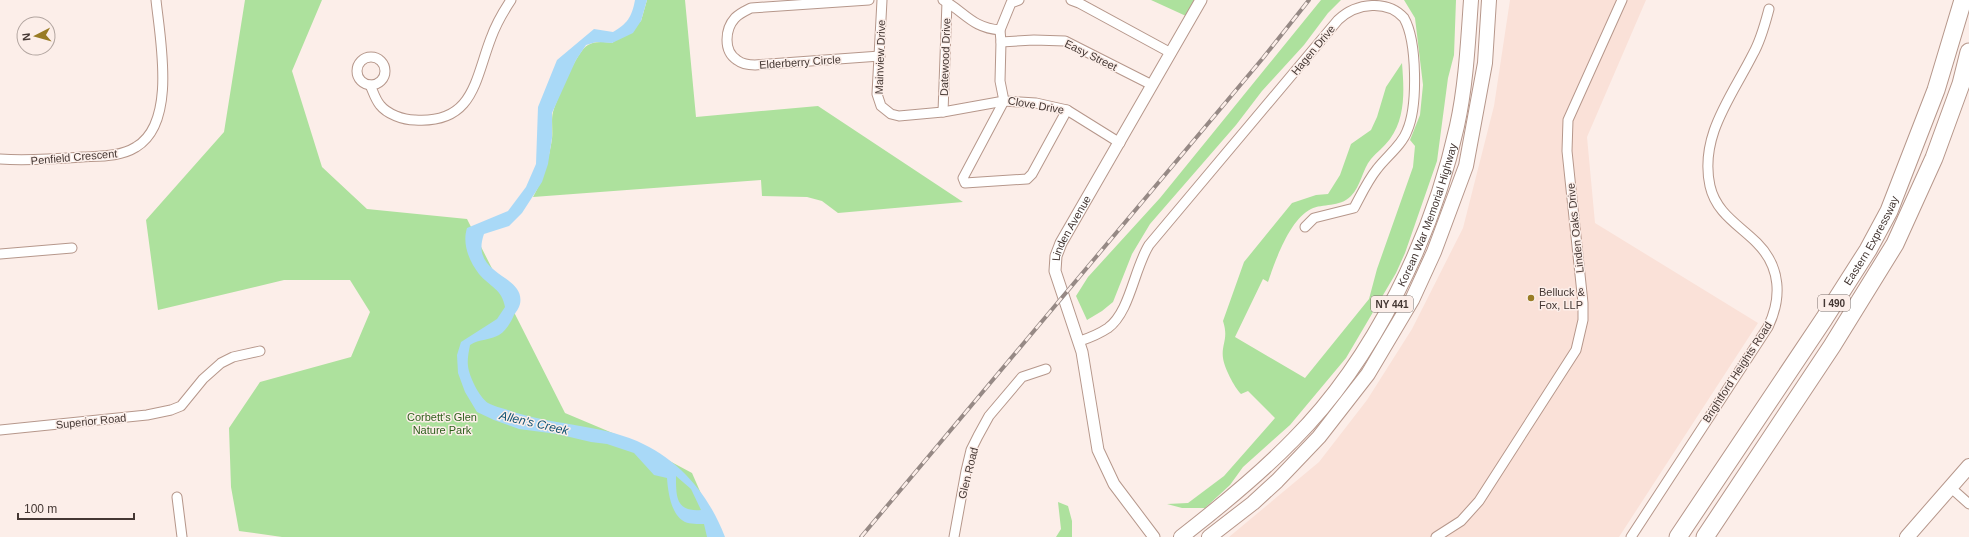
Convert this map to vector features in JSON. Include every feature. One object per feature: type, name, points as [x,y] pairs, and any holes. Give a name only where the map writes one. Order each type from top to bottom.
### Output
[{"type":"highway","points":[[1950,47],[1954,0]]},
{"type":"highway","name":"Eastern Expressway","points":[[1678,537],[1824,319],[1868,250],[1889,211],[1950,47],[1963,0]]},
{"type":"highway","name":"Eastern Expressway","points":[[1705,537],[1832,346],[1895,244],[1934,158],[1961,84],[1969,52]]},
{"type":"main road","name":"Korean War Memorial Highway","points":[[1181,537],[1255,477],[1310,422],[1354,365],[1397,295],[1422,240],[1441,183],[1457,127],[1466,71],[1471,0]]},
{"type":"main road","name":"Korean War Memorial Highway","points":[[1209,537],[1253,503],[1277,481],[1319,437],[1368,374],[1412,300],[1434,252],[1466,166],[1485,63],[1488,0]]},
{"type":"main road","points":[[1907,537],[1969,466]]},
{"type":"street","name":"Penfield Crescent","points":[[0,159],[37,161],[105,156],[127,151],[144,141],[155,123],[160,104],[162,64],[156,0]]},
{"type":"street","points":[[370,85],[380,105],[390,113],[404,119],[426,121],[449,115],[463,104],[477,84],[491,38],[498,22],[512,0]]},
{"type":"street","name":"Elderberry Circle","points":[[869,0],[751,8],[742,12],[735,18],[729,27],[727,38],[728,47],[731,54],[737,60],[755,66],[880,56]]},
{"type":"street","name":"Mainview Drive","points":[[882,0],[877,94],[878,100],[886,111],[899,116],[943,112],[1004,101]]},
{"type":"street","name":"Clove Drive","points":[[1019,0],[1011,3],[1000,30],[1000,81],[1004,101],[1036,103],[1067,110],[1120,143]]},
{"type":"street","points":[[1071,0],[1171,53]]},
{"type":"street","name":"Linden Avenue","points":[[1154,537],[1114,484],[1098,450],[1094,434],[1086,370],[1080,341],[1058,283],[1055,265],[1056,252],[1201,0]]},
{"type":"street","name":"Hagen Drive","points":[[1080,341],[1102,332],[1118,318],[1142,258],[1149,245],[1338,20],[1355,6],[1364,2],[1374,0],[1392,4],[1404,18],[1412,53],[1414,100],[1407,132],[1376,170],[1354,208],[1314,218],[1305,227]]},
{"type":"street","name":"Linden Oaks Drive","points":[[1436,537],[1461,521],[1479,501],[1576,350],[1583,320],[1583,304],[1567,151],[1568,120],[1622,0]]},
{"type":"street","points":[[945,1],[975,24],[988,29],[1000,30]]},
{"type":"street","name":"Datewood Drive","points":[[943,112],[945,1]]},
{"type":"street","name":"Brightford Heights Road","points":[[1631,537],[1768,327],[1776,306],[1778,285],[1771,264],[1757,244],[1720,209],[1710,187],[1708,168],[1710,144],[1716,123],[1753,55],[1765,25],[1769,9]]},
{"type":"street","name":"Easy Street","points":[[1001,42],[1034,40],[1066,41],[1152,86]]},
{"type":"street","points":[[1004,101],[963,178],[965,183],[1027,179],[1032,174],[1067,110]]},
{"type":"street","points":[[0,254],[72,248]]},
{"type":"street","name":"Superior Road","points":[[0,430],[161,413],[180,406],[203,379],[221,364],[233,357],[260,351]]},
{"type":"street","name":"Glen Road","points":[[954,537],[966,471],[971,450],[978,436],[989,416],[1022,377],[1046,369]]},
{"type":"street","points":[[1950,487],[1969,504]]},
{"type":"street","points":[[177,496],[182,537]]},
{"type":"shaded area","points":[[1510,0],[1646,0],[1587,137],[1595,223],[1758,323],[1619,537],[1229,537],[1319,462],[1367,400],[1412,329],[1463,228],[1494,106]]},
{"type":"green space","name":"Corbett's Glen Nature Park","points":[[245,0],[322,0],[292,71],[322,167],[367,209],[467,219],[565,413],[634,442],[692,473],[720,537],[282,537],[239,531],[231,487],[229,428],[260,382],[351,357],[370,312],[350,280],[284,280],[158,310],[146,220],[224,132]]},
{"type":"green space","points":[[647,0],[685,0],[696,117],[818,106],[963,202],[838,213],[822,201],[807,197],[762,196],[761,180],[533,197],[543,176],[549,154],[552,139],[553,112],[563,86],[578,56],[588,45],[600,42],[612,43],[641,21]]},
{"type":"green space","points":[[1151,0],[1196,0],[1186,16]]},
{"type":"green space","points":[[1321,0],[1341,0],[1328,13],[1304,45],[1262,91],[1236,125],[1150,224],[1132,254],[1113,302],[1087,320],[1076,296],[1088,277],[1160,198]]},
{"type":"green space","points":[[1404,0],[1456,0],[1454,55],[1448,78],[1437,161],[1405,253],[1396,273],[1346,358],[1290,425],[1243,467],[1230,485],[1205,508],[1182,508],[1167,504],[1188,503],[1224,476],[1275,418],[1248,391],[1241,394],[1235,387],[1230,377],[1223,358],[1225,327],[1223,321],[1244,262],[1292,203],[1316,195],[1328,194],[1340,175],[1351,144],[1371,130],[1377,117],[1386,87],[1402,63],[1403,102],[1399,122],[1390,139],[1368,163],[1357,188],[1351,196],[1336,204],[1311,209],[1303,214],[1296,222],[1284,241],[1268,282],[1263,279],[1235,337],[1305,378],[1369,299],[1377,269],[1413,167],[1415,146],[1410,140],[1420,115],[1423,85],[1415,18]]},
{"type":"green space","points":[[1058,502],[1068,506],[1072,521],[1072,537],[1056,537],[1061,529]]},
{"type":"water","name":"Allen's Creek","points":[[635,0],[647,0],[641,21],[633,33],[612,43],[596,42],[586,45],[576,60],[552,113],[552,138],[548,164],[542,182],[522,213],[509,226],[484,234],[481,248],[484,258],[490,267],[515,286],[520,294],[520,304],[510,323],[502,333],[496,337],[470,345],[468,366],[472,381],[485,400],[490,404],[540,419],[622,435],[637,441],[667,458],[691,480],[701,493],[711,507],[725,537],[707,537],[704,524],[687,523],[680,519],[671,503],[667,478],[654,475],[634,453],[607,444],[557,434],[519,429],[494,420],[477,412],[465,392],[458,373],[457,355],[461,342],[497,319],[505,307],[501,296],[479,274],[469,258],[465,240],[467,228],[508,211],[526,187],[536,164],[538,107],[557,60],[594,29],[613,32],[618,29],[628,19]],"holes":[[[676,476],[691,489],[701,510],[687,508],[682,506],[679,502],[676,490]]]},
{"type":"railway","points":[[861,537],[1263,58],[1309,0]]},
{"type":"place","name":"Belluck & Fox, LLP","points":[[1531,298]]}]
